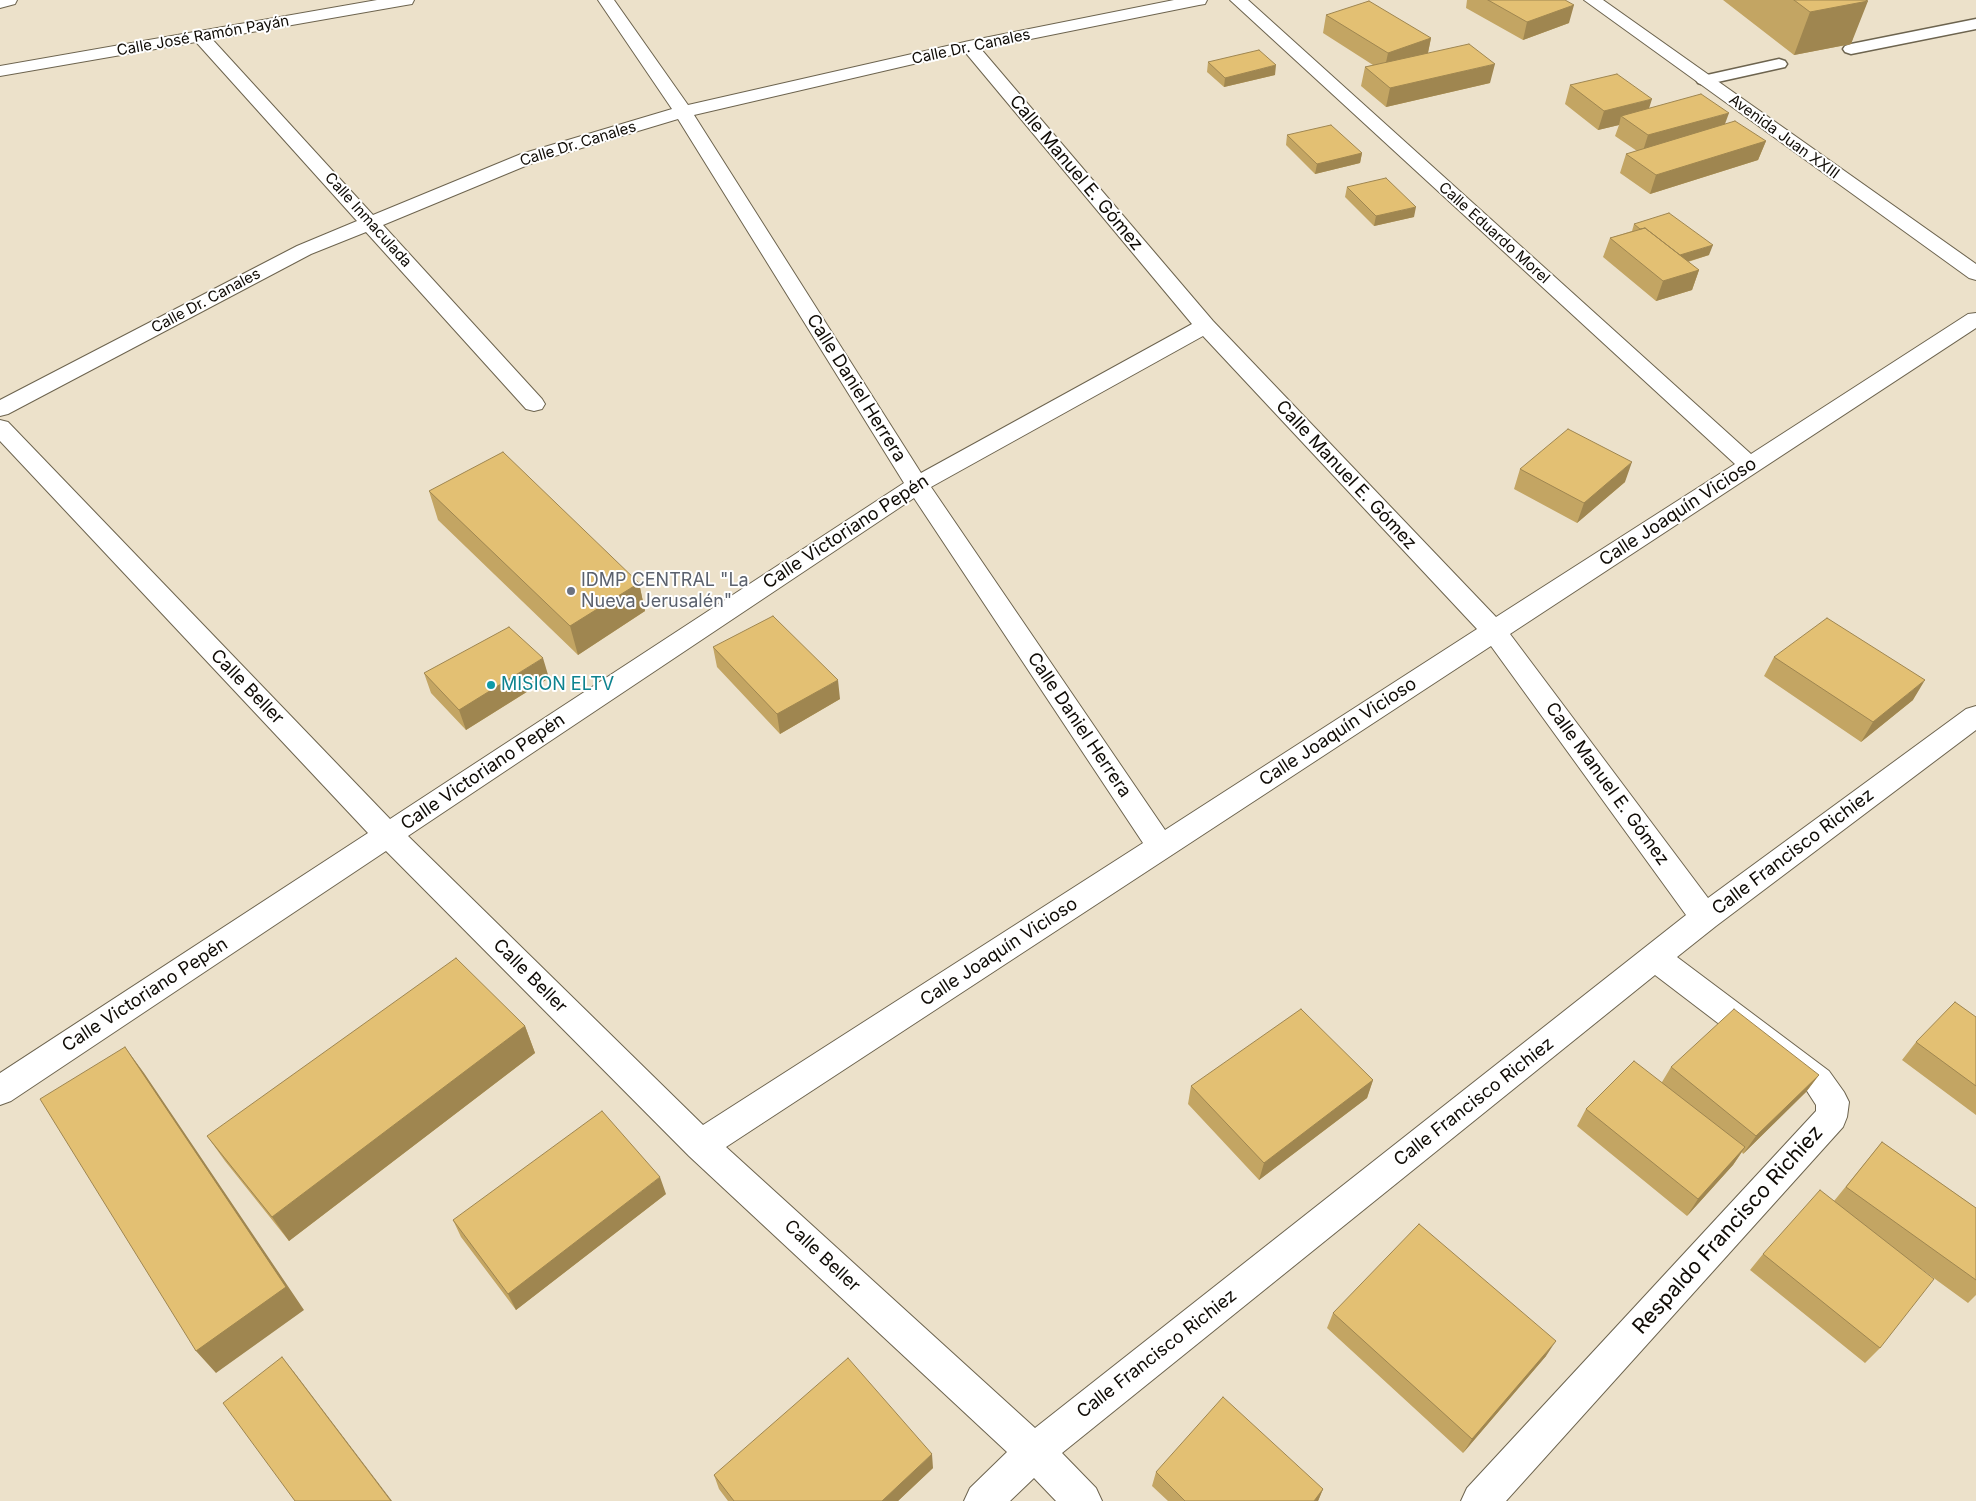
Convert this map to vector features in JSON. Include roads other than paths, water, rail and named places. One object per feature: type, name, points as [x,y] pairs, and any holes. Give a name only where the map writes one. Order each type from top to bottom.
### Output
[{"type":"street","points":[[0,4],[9,0]]},
{"type":"street","name":"Calle José Ramón Payán","points":[[0,71],[406,0]]},
{"type":"street","name":"Calle Daniel Herrera","points":[[606,0],[682,112],[916,484],[1161,847]]},
{"type":"street","name":"Calle Dr. Canales","points":[[0,409],[304,250],[528,158],[682,112],[969,46],[1199,0]]},
{"type":"street","name":"Calle Eduardo Morel","points":[[1238,0],[1750,465]]},
{"type":"street","name":"Avenida Juan XXIII","points":[[1592,0],[1976,274]]},
{"type":"street","name":"Calle Inmaculada","points":[[201,37],[534,404]]},
{"type":"street","name":"Calle Manuel E. Gómez","points":[[969,46],[1205,326],[1494,631],[1705,917]]},
{"type":"street","name":"Calle Joaquín Vicioso","points":[[701,1145],[1976,319]]},
{"type":"street","name":"Calle Victoriano Pepén","points":[[0,1091],[916,484],[1205,326]]},
{"type":"street","name":"Calle Beller","points":[[0,427],[388,835],[701,1145],[1034,1452],[1083,1501]]},
{"type":"street","name":"Calle Francisco Richiez","points":[[984,1501],[1034,1452],[1705,917],[1976,716]]},
{"type":"street","name":"Respaldo Francisco Richiez","points":[[1480,1501],[1831,1117],[1834,1102],[1818,1081],[1655,958]]},
{"type":"lane","points":[[1852,49],[1976,24]]},
{"type":"lane","points":[[1704,80],[1779,64]]},
{"type":"place","name":"IDMP CENTRAL \"La Nueva Jerusalén\"","points":[[571,591]]},
{"type":"place","name":"MISION ELTV","points":[[491,685]]}]
